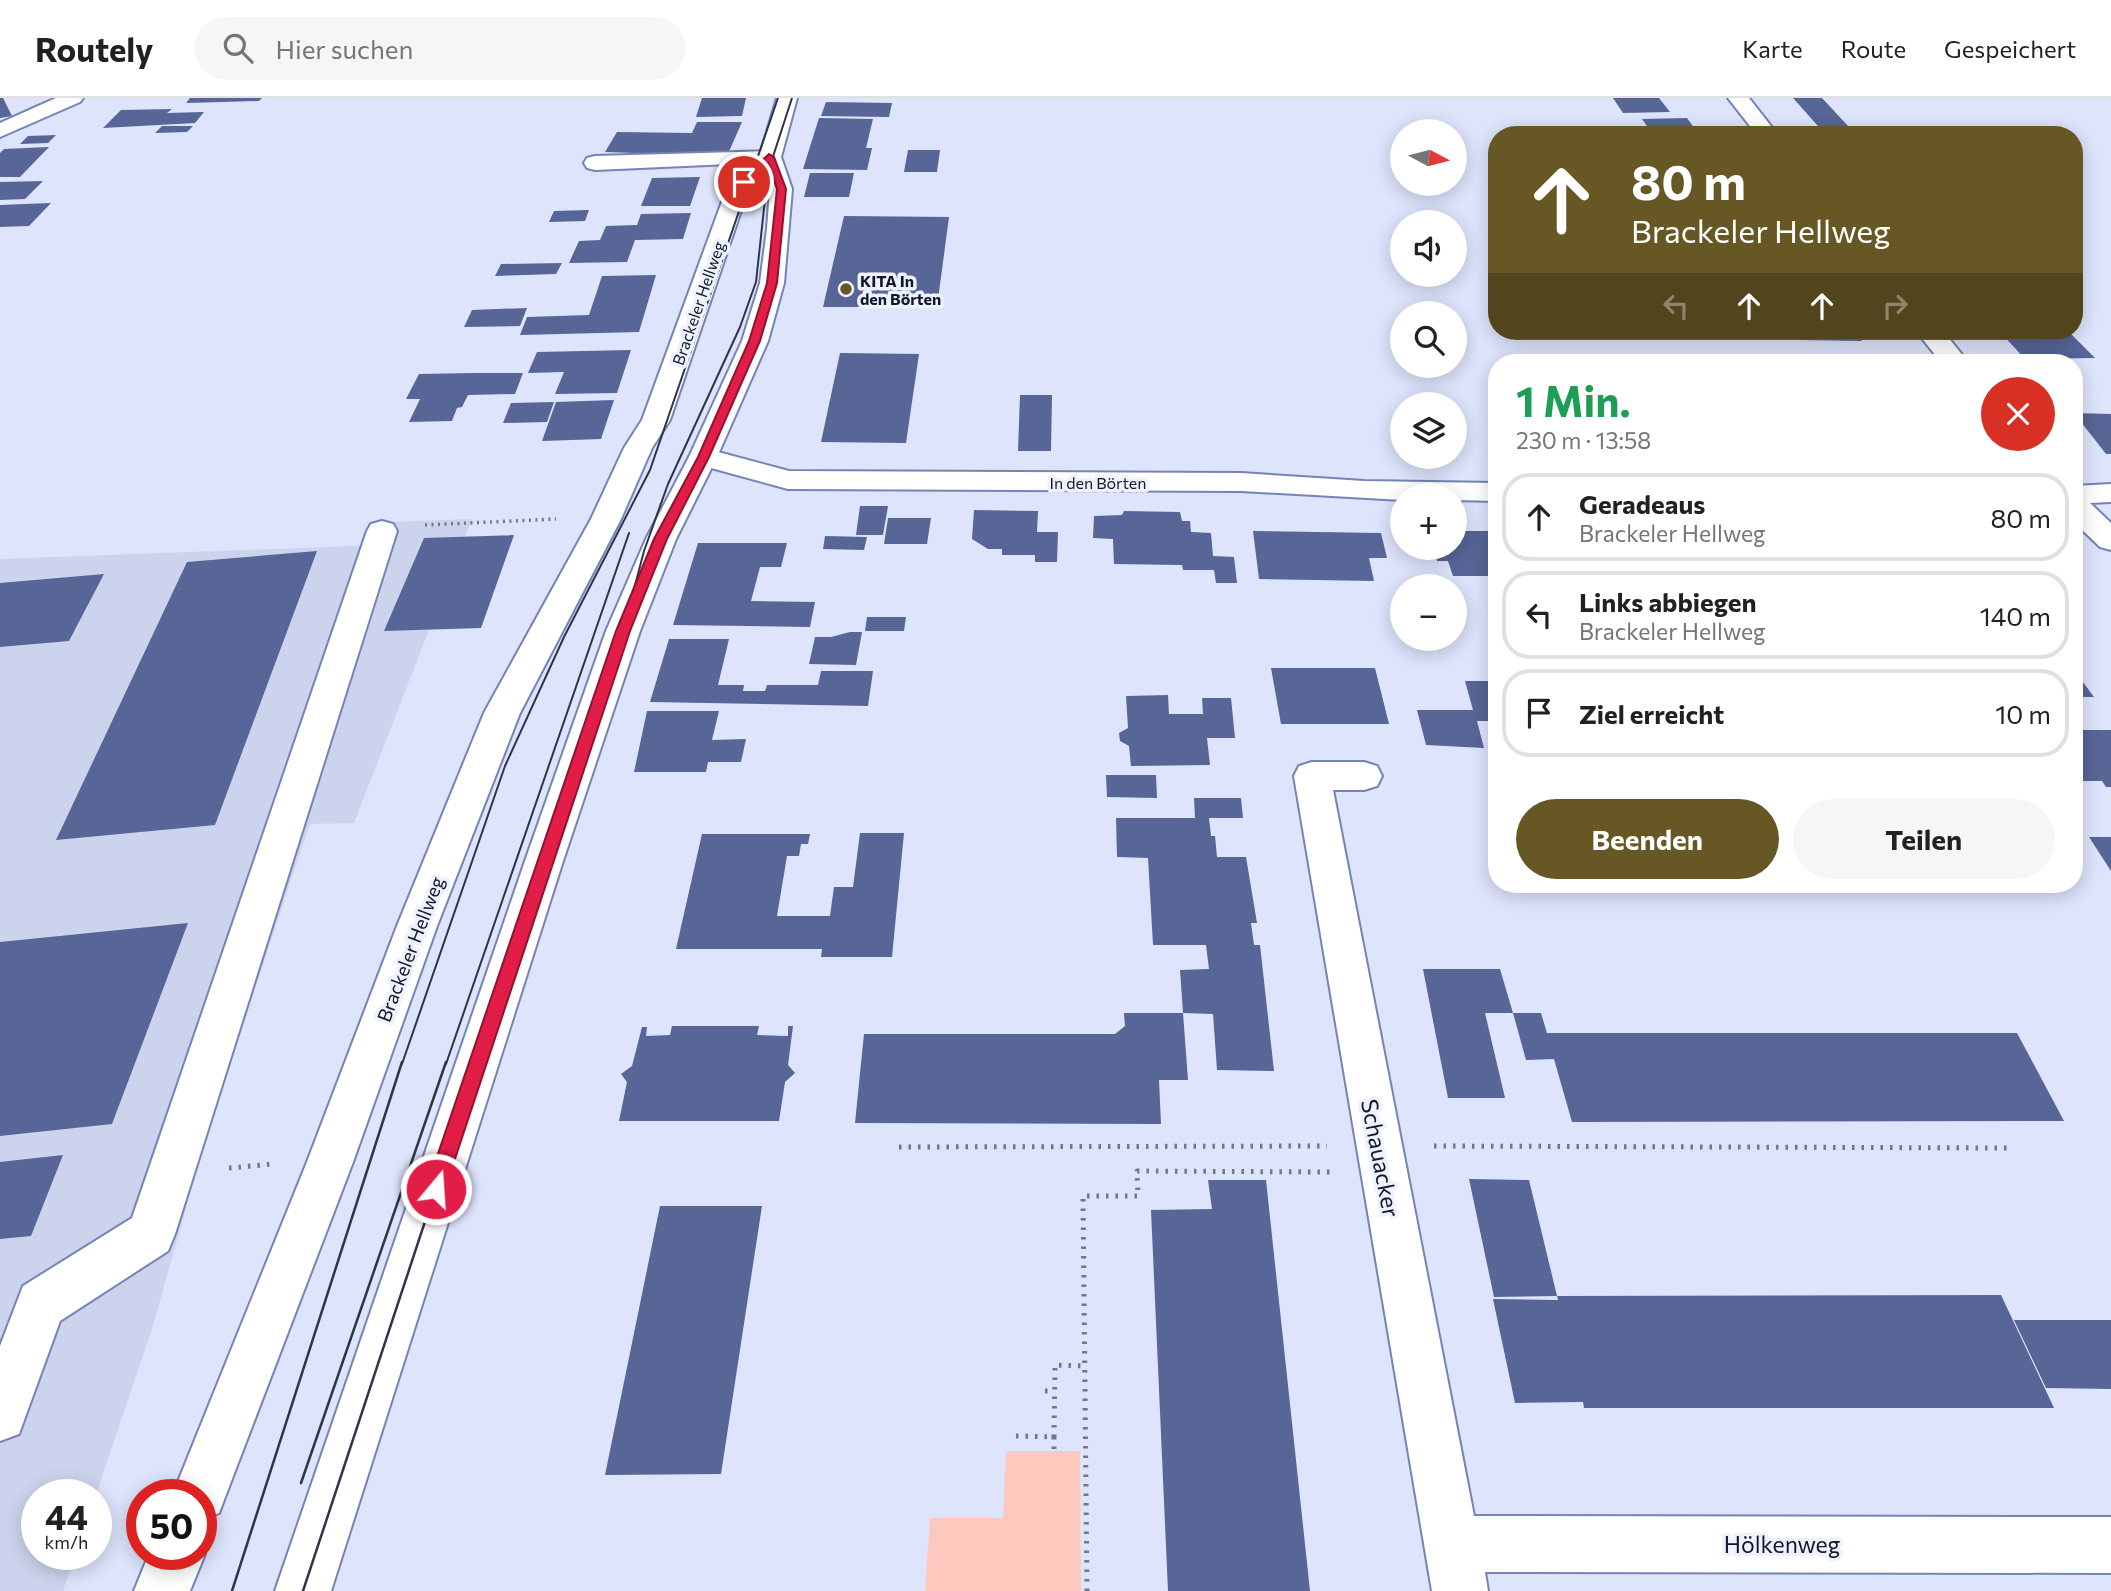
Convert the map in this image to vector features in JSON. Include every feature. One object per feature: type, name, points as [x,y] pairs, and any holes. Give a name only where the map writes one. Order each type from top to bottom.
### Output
[{"type":"main road","points":[[0,131],[73,98]]},
{"type":"main road","name":"Brackeler Hellweg","points":[[206,1479],[330,1163],[417,926],[502,713],[606,519],[638,448],[656,420],[735,196],[744,182],[769,157],[788,98]]},
{"type":"main road","points":[[1738,98],[1761,126]]},
{"type":"main road","points":[[303,1591],[623,631],[661,539],[704,457],[755,341],[772,283],[781,189],[769,157],[595,163]]},
{"type":"main road","points":[[1937,340],[1948,354]]},
{"type":"main road","points":[[656,420],[654,435],[659,442],[704,457]]},
{"type":"main road","name":"In den Börten","points":[[704,457],[788,480],[1241,482],[1364,490],[1488,492]]},
{"type":"main road","points":[[2083,495],[2111,493]]},
{"type":"main road","points":[[2083,514],[2111,540]]},
{"type":"main road","points":[[0,1415],[41,1304],[151,1234],[382,531]]},
{"type":"main road","name":"Schauacker","points":[[1364,776],[1312,776],[1456,1568]]},
{"type":"main road","name":"Hölkenweg","points":[[1456,1568],[2111,1545]]},
{"type":"main road","points":[[162,1591],[171,1570]]},
{"type":"path","points":[[382,531],[430,524],[558,519]]},
{"type":"path","points":[[899,1147],[1381,1159]]},
{"type":"path","points":[[1087,1591],[1083,1196],[1138,1196],[1137,1171],[1381,1159],[2011,1148]]},
{"type":"path","points":[[1054,1451],[1055,1365],[1084,1366]]},
{"type":"path","points":[[1045,1391],[1054,1391]]},
{"type":"path","points":[[1016,1436],[1054,1437]]},
{"type":"shaded area","points":[[472,519],[354,823],[310,824],[212,1116],[152,1329],[101,1479],[21,1479],[21,1570],[70,1570],[63,1591],[0,1591],[0,559],[380,545],[390,522]]},
{"type":"shaded area","points":[[1006,1451],[1080,1451],[1081,1591],[925,1591],[930,1518],[1003,1518]]},
{"type":"building","points":[[0,98],[3,98],[12,116],[0,118]]},
{"type":"building","points":[[190,98],[262,98],[259,101],[186,103]]},
{"type":"building","points":[[702,98],[746,98],[742,116],[696,117]]},
{"type":"building","points":[[1613,98],[1659,98],[1670,112],[1623,113]]},
{"type":"building","points":[[1793,98],[1822,98],[1848,126],[1818,126]]},
{"type":"building","points":[[826,102],[892,103],[889,117],[821,116]]},
{"type":"building","points":[[172,109],[167,113],[204,112],[195,123],[103,128],[121,110]]},
{"type":"building","points":[[819,118],[873,119],[866,148],[872,148],[867,170],[803,169]]},
{"type":"building","points":[[1687,118],[1693,126],[1647,126],[1642,119]]},
{"type":"building","points":[[697,122],[742,122],[727,156],[605,152],[617,132],[692,133]]},
{"type":"building","points":[[162,126],[193,126],[187,132],[155,133]]},
{"type":"building","points":[[56,135],[48,143],[20,144],[28,136]]},
{"type":"building","points":[[49,147],[20,177],[0,177],[0,153],[4,149]]},
{"type":"building","points":[[908,150],[940,150],[937,172],[904,172]]},
{"type":"building","points":[[810,173],[854,173],[849,197],[804,197]]},
{"type":"building","points":[[700,177],[690,206],[641,206],[652,178]]},
{"type":"building","points":[[43,181],[25,199],[0,200],[0,182]]},
{"type":"building","points":[[51,203],[29,226],[0,227],[0,205]]},
{"type":"building","points":[[589,210],[585,221],[549,222],[554,211]]},
{"type":"building","points":[[691,213],[683,239],[635,240],[627,262],[569,263],[579,241],[600,240],[606,226],[637,225],[641,214]]},
{"type":"building","points":[[844,216],[949,217],[937,307],[823,307]]},
{"type":"building","points":[[562,263],[556,274],[495,276],[501,264]]},
{"type":"building","points":[[656,275],[639,332],[520,335],[527,317],[589,315],[602,276]]},
{"type":"building","points":[[527,308],[520,326],[464,327],[472,310]]},
{"type":"building","points":[[1800,340],[1861,340],[1862,341]]},
{"type":"building","points":[[2007,340],[2077,340],[2095,358],[2083,358],[2083,354],[2020,354]]},
{"type":"building","points":[[631,350],[617,393],[555,394],[564,372],[528,373],[537,352]]},
{"type":"building","points":[[840,353],[919,354],[906,443],[821,442]]},
{"type":"building","points":[[523,373],[515,394],[468,395],[462,407],[457,408],[452,421],[409,422],[420,399],[406,399],[419,374]]},
{"type":"building","points":[[1020,395],[1052,395],[1051,451],[1018,451]]},
{"type":"building","points":[[614,400],[601,439],[542,441],[556,402]]},
{"type":"building","points":[[554,402],[547,422],[503,423],[511,403]]},
{"type":"building","points":[[2083,413],[2111,414],[2111,454],[2106,454],[2083,425]]},
{"type":"building","points":[[860,506],[888,506],[883,535],[856,535]]},
{"type":"building","points":[[974,510],[1038,511],[1037,532],[1058,532],[1057,562],[1035,562],[1035,555],[1002,555],[1002,549],[988,549],[972,539]]},
{"type":"building","points":[[1124,511],[1180,512],[1182,521],[1190,521],[1191,532],[1211,533],[1213,556],[1234,557],[1237,583],[1216,583],[1214,570],[1183,570],[1182,565],[1114,564],[1113,539],[1093,538],[1094,516],[1122,515]]},
{"type":"building","points":[[888,518],[931,518],[927,544],[884,544]]},
{"type":"building","points":[[1253,531],[1381,533],[1387,558],[1369,558],[1374,581],[1259,579]]},
{"type":"building","points":[[1467,531],[1488,531],[1488,576],[1452,574],[1448,561],[1437,561],[1467,560]]},
{"type":"building","points":[[514,535],[481,628],[384,631],[424,538]]},
{"type":"building","points":[[825,536],[867,537],[864,550],[823,549]]},
{"type":"building","points":[[698,543],[787,543],[781,567],[760,567],[751,601],[815,602],[810,627],[673,625]]},
{"type":"building","points":[[317,551],[215,825],[56,840],[187,562]]},
{"type":"building","points":[[104,574],[69,641],[0,647],[0,583]]},
{"type":"building","points":[[867,617],[906,617],[904,631],[865,631]]},
{"type":"building","points":[[862,632],[856,665],[809,664],[815,637],[831,637]]},
{"type":"building","points":[[669,639],[729,639],[718,685],[744,685],[743,691],[765,691],[767,685],[818,685],[821,671],[873,671],[868,706],[650,702]]},
{"type":"building","points":[[1271,668],[1375,668],[1389,724],[1281,724]]},
{"type":"building","points":[[1465,681],[1488,681],[1488,721],[1477,721],[1484,748],[1426,745],[1417,710],[1473,710]]},
{"type":"building","points":[[2083,682],[2094,697],[2083,697]]},
{"type":"building","points":[[1168,695],[1169,714],[1203,714],[1202,698],[1231,698],[1235,738],[1207,738],[1210,765],[1131,766],[1129,746],[1120,741],[1119,733],[1128,728],[1126,696]]},
{"type":"building","points":[[647,711],[719,711],[712,740],[746,739],[741,762],[708,762],[706,772],[634,772]]},
{"type":"building","points":[[2083,730],[2111,730],[2111,787],[2106,787],[2102,781],[2083,781]]},
{"type":"building","points":[[1106,775],[1156,775],[1157,798],[1107,797]]},
{"type":"building","points":[[1194,798],[1241,798],[1243,818],[1209,818],[1211,836],[1215,836],[1217,857],[1246,857],[1257,923],[1251,923],[1254,945],[1260,945],[1274,1071],[1217,1070],[1213,1014],[1183,1013],[1180,970],[1209,969],[1206,945],[1153,945],[1148,858],[1117,857],[1116,818],[1195,818]]},
{"type":"building","points":[[860,833],[904,833],[892,957],[821,957],[822,949],[676,949],[702,834],[810,834],[808,844],[801,844],[799,856],[787,856],[777,916],[830,916],[834,887],[853,887]]},
{"type":"building","points":[[2089,837],[2111,837],[2111,871]]},
{"type":"building","points":[[188,923],[112,1124],[0,1136],[0,942]]},
{"type":"building","points":[[1423,969],[1500,969],[1513,1013],[1485,1013],[1505,1098],[1448,1098]]},
{"type":"building","points":[[1124,1013],[1183,1013],[1188,1080],[1159,1080],[1161,1124],[855,1123],[864,1034],[1115,1034],[1125,1026]]},
{"type":"building","points":[[1513,1013],[1541,1013],[1547,1033],[2017,1033],[2064,1121],[1572,1122],[1554,1059],[1526,1060]]},
{"type":"building","points":[[672,1026],[759,1026],[757,1035],[788,1036],[788,1026],[793,1026],[788,1065],[795,1073],[785,1082],[779,1121],[619,1121],[627,1082],[621,1074],[632,1066],[642,1027],[647,1027],[646,1036],[670,1035]]},
{"type":"building","points":[[63,1155],[31,1236],[0,1239],[0,1162]]},
{"type":"building","points":[[1469,1179],[1529,1180],[1557,1296],[1494,1297]]},
{"type":"building","points":[[1208,1180],[1266,1180],[1310,1591],[1168,1591],[1151,1210],[1212,1209]]},
{"type":"building","points":[[660,1206],[762,1206],[721,1474],[605,1475]]},
{"type":"building","points":[[2001,1295],[2054,1408],[1584,1408],[1583,1402],[1515,1403],[1493,1299],[1558,1300],[1557,1296]]},
{"type":"building","points":[[2014,1320],[2111,1320],[2111,1389],[2046,1388]]},
{"type":"tram line","points":[[402,1064],[505,766],[564,637],[650,470],[778,98]]},
{"type":"tram line","points":[[623,631],[644,551],[668,484],[740,327],[756,282],[768,172],[792,98]]},
{"type":"tram line","points":[[446,1064],[629,533]]},
{"type":"tram line","points":[[232,1591],[402,1062]]},
{"type":"tram line","points":[[301,1483],[446,1062]]},
{"type":"tram line","points":[[303,1591],[444,1164]]},
{"type":"place","name":"KITA In den Börten","points":[[846,289]]},
{"type":"route","points":[[436,1189],[623,631],[661,539],[704,457],[755,341],[772,283],[781,189],[769,157],[744,182]]}]
